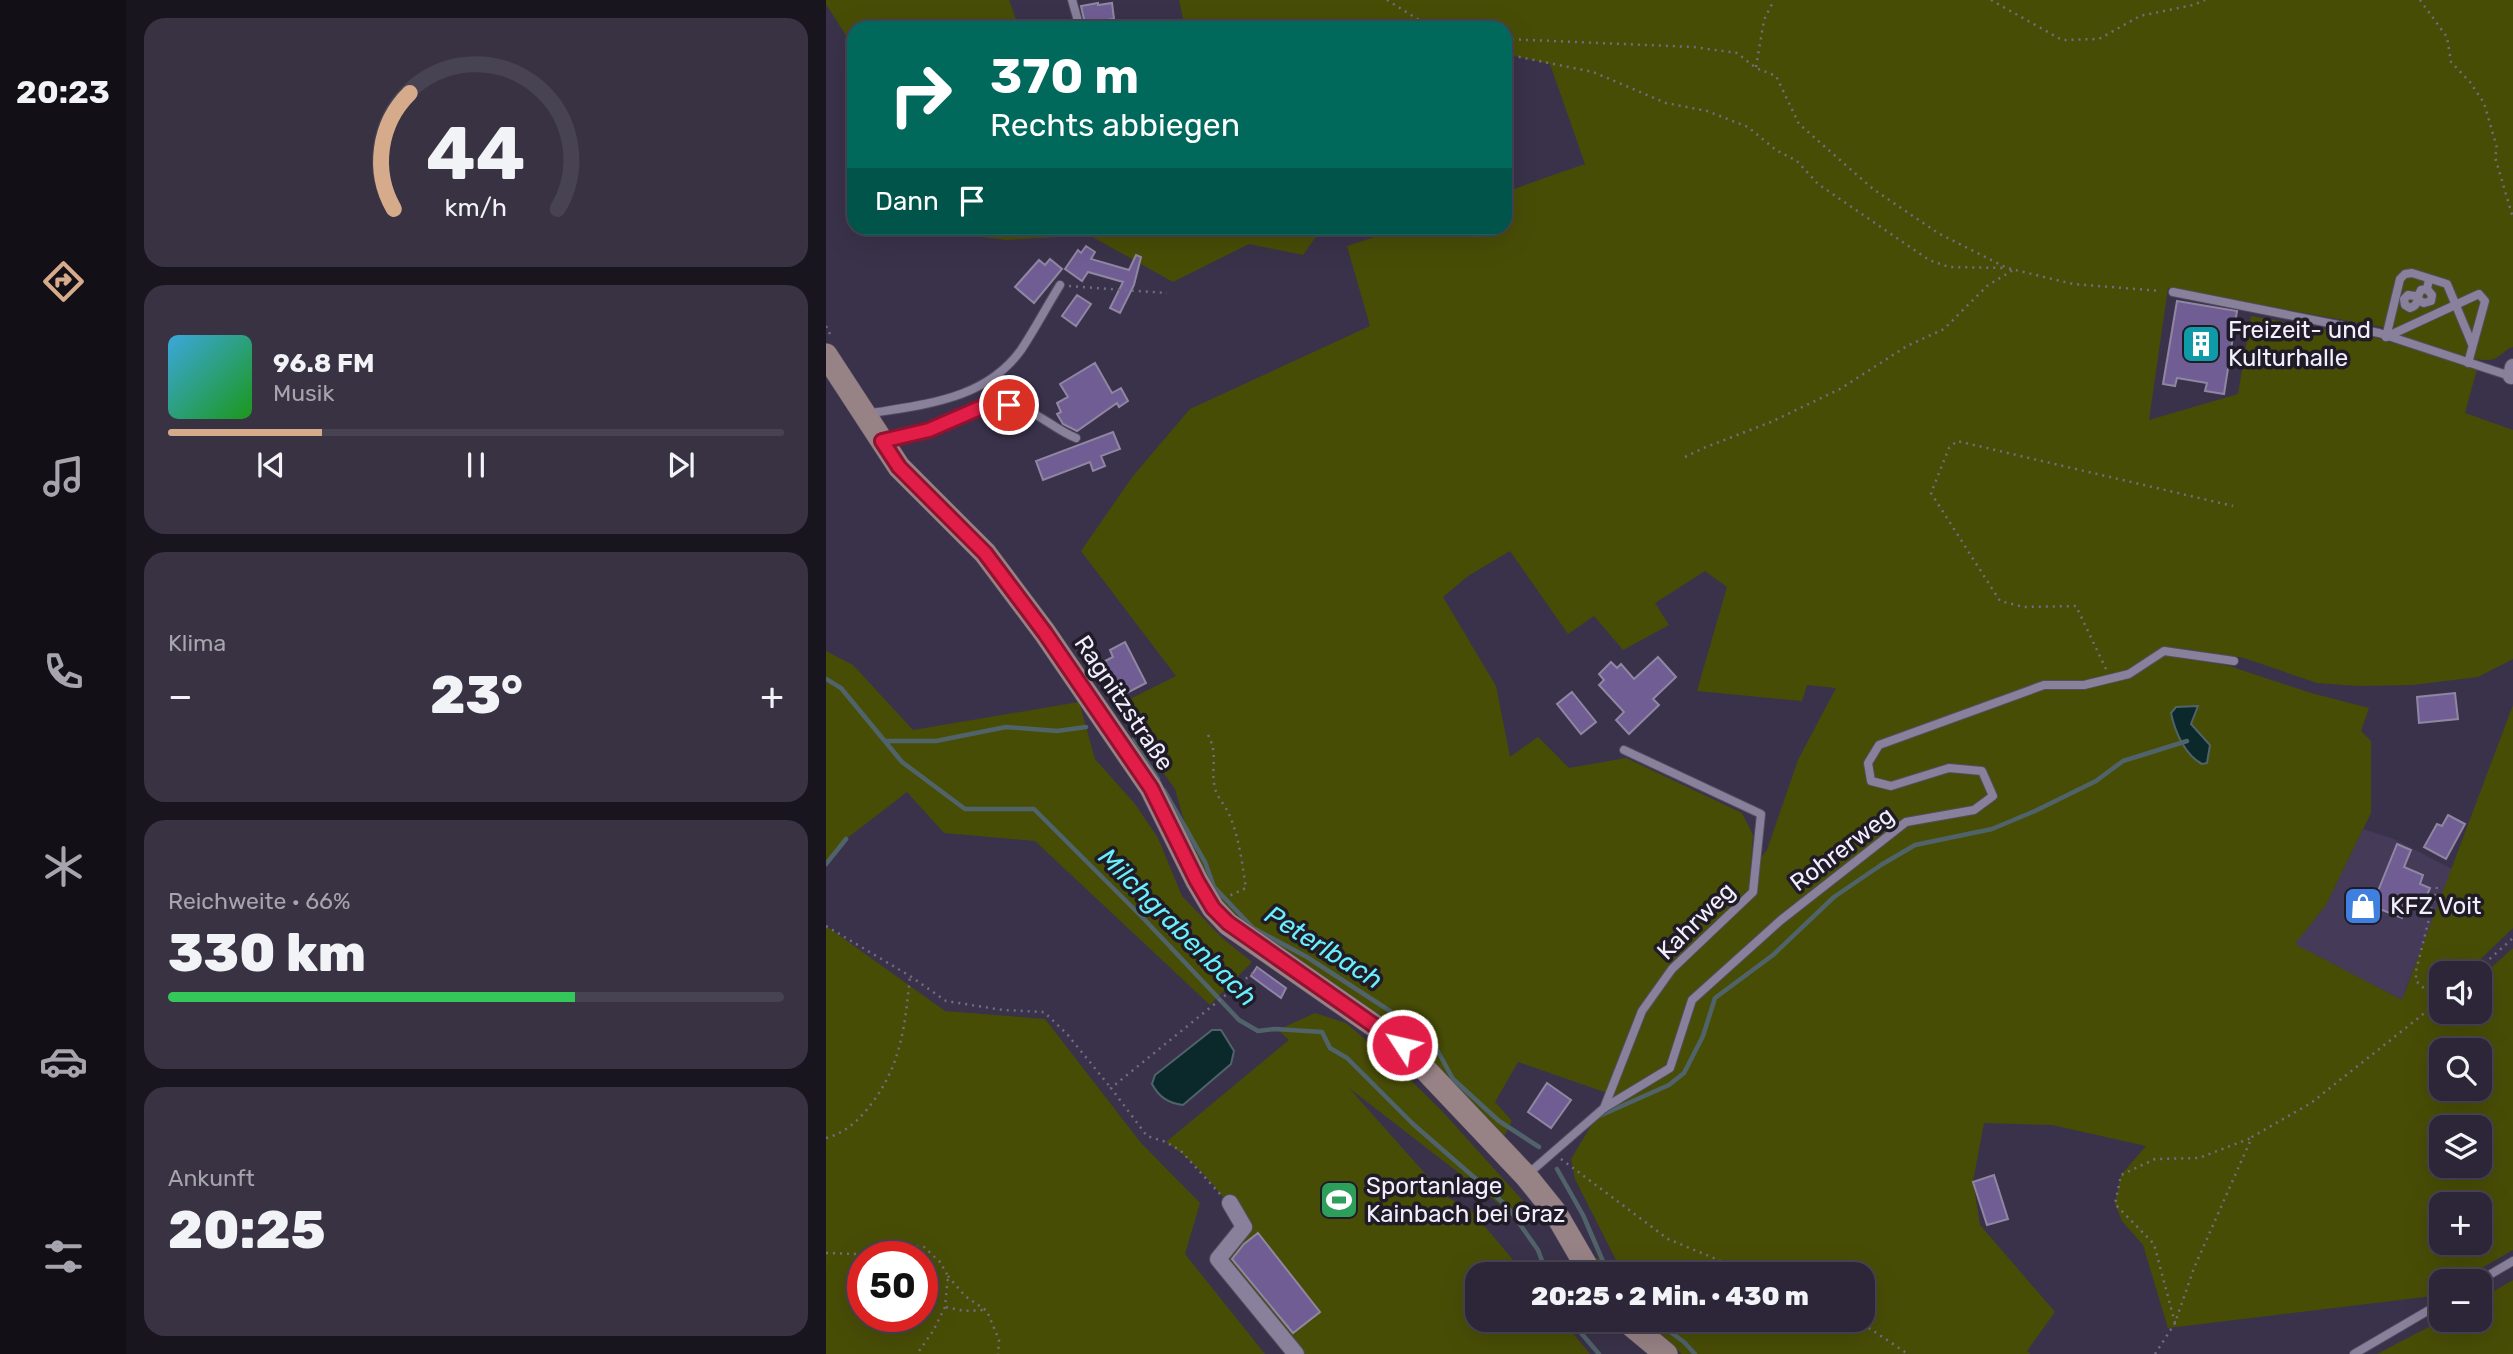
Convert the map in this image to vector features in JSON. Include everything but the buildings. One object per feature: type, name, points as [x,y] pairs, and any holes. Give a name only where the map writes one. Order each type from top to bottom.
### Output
[{"type":"main road","name":"Ragnitzstraße","points":[[826,355],[899,467],[985,553],[1045,633],[1151,788],[1213,908],[1228,923],[1402,1045],[1526,1176],[1555,1212],[1584,1262]]},
{"type":"main road","points":[[1639,1332],[1666,1354]]},
{"type":"street","points":[[1230,1203],[1244,1227],[1218,1259],[1296,1354]]},
{"type":"lane","points":[[1072,0],[1078,21]]},
{"type":"lane","points":[[2386,337],[2400,279],[2405,274],[2412,273],[2447,284],[2472,344]]},
{"type":"lane","points":[[2418,299],[2424,303],[2431,300],[2432,295],[2427,289],[2429,279]]},
{"type":"lane","points":[[864,414],[964,395],[994,377],[1020,351],[1060,285]]},
{"type":"lane","points":[[2174,292],[2379,333],[2468,363],[2512,373]]},
{"type":"lane","points":[[2386,337],[2479,294],[2485,301],[2468,363]]},
{"type":"lane","points":[[882,441],[929,430],[982,407],[1009,405],[1041,416],[1064,434],[1076,439]]},
{"type":"lane","name":"Rohrerweg","points":[[1526,1176],[1604,1108],[1670,1068],[1692,1000],[1781,920],[1906,822],[1974,810],[1993,796],[1982,771],[1949,768],[1891,786],[1871,780],[1868,763],[1879,745],[2044,685],[2084,685],[2129,674],[2164,651],[2234,661]]},
{"type":"lane","name":"Kahrweg","points":[[1604,1108],[1642,1011],[1672,969],[1753,892],[1762,814],[1624,750]]},
{"type":"lane","points":[[2492,1273],[2513,1261]]},
{"type":"lane","points":[[2354,1354],[2429,1310]]},
{"type":"path","points":[[1387,0],[1421,21]]},
{"type":"path","points":[[1756,68],[1764,20],[1774,0]]},
{"type":"path","points":[[1991,0],[2062,40],[2099,39],[2140,16],[2205,0]]},
{"type":"path","points":[[2420,0],[2447,37],[2451,62],[2470,82],[2484,103],[2513,218]]},
{"type":"path","points":[[1512,39],[1695,47],[1737,53],[1756,68],[1776,76],[1799,124],[1873,189],[1938,233],[2013,270],[2073,284],[2174,292]]},
{"type":"path","points":[[1512,55],[1593,72],[1667,103],[1707,111],[1748,127],[1776,150],[1797,161],[1818,184],[1929,260],[1949,267],[2007,268]]},
{"type":"path","points":[[1685,457],[1840,389],[1907,346],[1944,329],[1987,286],[2013,270]]},
{"type":"path","points":[[1060,285],[1167,293]]},
{"type":"path","points":[[2111,678],[2076,606],[2024,607],[2000,601],[1931,494],[1949,448],[1957,441],[2233,506]]},
{"type":"path","points":[[1208,735],[1216,756],[1212,767],[1215,792],[1228,813],[1240,851],[1246,888],[1227,897]]},
{"type":"path","points":[[2429,992],[2416,981],[2416,971],[2437,887]]},
{"type":"path","points":[[826,926],[911,976],[946,1001],[1003,1010],[1044,1012],[1067,1034],[1147,1136],[1166,1142],[1181,1151],[1230,1203]]},
{"type":"path","points":[[2487,961],[2513,938]]},
{"type":"path","points":[[1111,1088],[1275,956]]},
{"type":"path","points":[[826,1138],[838,1135],[862,1117],[886,1084],[897,1060],[904,1030],[911,976]]},
{"type":"path","points":[[2175,1323],[2154,1244],[2115,1204],[2122,1175],[2155,1158],[2199,1158],[2252,1138],[2311,1103],[2429,1010]]},
{"type":"path","points":[[2155,1354],[2175,1323],[2194,1268],[2252,1138]]},
{"type":"path","points":[[1553,1153],[1668,1239],[1723,1262]]},
{"type":"path","points":[[826,1253],[854,1254],[898,1245],[924,1247],[940,1262],[965,1296],[984,1310],[999,1340],[999,1354]]},
{"type":"path","points":[[917,1354],[945,1307],[948,1276]]},
{"type":"path","points":[[945,1307],[964,1311],[984,1310]]},
{"type":"path","points":[[1875,1332],[1908,1354]]},
{"type":"shaded area","points":[[2198,706],[2191,724],[2210,745],[2207,763],[2202,764],[2182,742],[2171,713],[2176,707]]},
{"type":"shaded area","points":[[2363,829],[2394,839],[2452,869],[2402,1000],[2294,944],[2326,905]]},
{"type":"shaded area","points":[[1212,1030],[1221,1030],[1234,1051],[1231,1064],[1183,1105],[1164,1099],[1152,1084],[1155,1075]]},
{"type":"green space","points":[[826,0],[1009,0],[1016,21],[847,21],[847,37]]},
{"type":"green space","points":[[1179,0],[2513,0],[2513,347],[2494,359],[2471,358],[2438,349],[2382,327],[2168,288],[2149,420],[2238,394],[2251,316],[2377,338],[2477,369],[2465,413],[2513,430],[2513,659],[2478,677],[2412,685],[2358,686],[2317,683],[2244,658],[2180,648],[2177,657],[2229,666],[2311,693],[2369,708],[2361,731],[2371,741],[2371,813],[2326,905],[2295,944],[2402,1000],[2513,705],[2513,928],[2479,961],[2429,961],[2429,1024],[2492,1024],[2492,967],[2513,948],[2513,1250],[2480,1269],[2429,1269],[2429,1296],[2168,1328],[2143,1245],[2122,1221],[2115,1204],[2121,1175],[2146,1146],[2052,1125],[1984,1123],[1973,1181],[1980,1225],[2055,1312],[2027,1351],[2031,1354],[1682,1354],[1655,1332],[1875,1332],[1875,1262],[1617,1262],[1575,1179],[1571,1159],[1610,1094],[1518,1062],[1495,1102],[1512,1121],[1504,1136],[1467,1105],[1402,1036],[1361,1002],[1321,978],[1218,903],[1198,869],[1175,789],[1114,707],[1176,676],[1081,551],[1133,476],[1190,409],[1370,326],[1347,246],[1380,235],[1512,235],[1512,190],[1585,164],[1550,64],[1512,56],[1512,21],[1184,21]],"holes":[[[1510,551],[1568,634],[1594,616],[1623,650],[1669,625],[1655,603],[1705,571],[1727,587],[1697,691],[1802,701],[1807,685],[1836,688],[1798,760],[1767,850],[1750,871],[1753,835],[1742,813],[1626,758],[1569,768],[1538,737],[1510,757],[1496,686],[1443,597],[1468,576]],[[2176,707],[2197,707],[2191,724],[2210,745],[2207,763],[2194,759],[2188,750]]]},
{"type":"green space","points":[[963,235],[1089,235],[1007,240]]},
{"type":"green space","points":[[1089,235],[1317,235],[1303,255],[1249,244],[1173,282]]},
{"type":"green space","points":[[826,651],[853,665],[913,730],[1079,702],[1095,759],[1135,804],[1158,838],[1182,896],[1223,939],[1252,962],[1210,1005],[1035,841],[944,833],[907,792],[846,839],[826,864]]},
{"type":"green space","points":[[826,926],[945,1011],[1045,1019],[1141,1143],[1200,1203],[1185,1254],[1265,1354],[826,1354]]},
{"type":"green space","name":"Sportanlage Kainbach bei Graz","points":[[1315,1013],[1346,1023],[1394,1064],[1442,1111],[1524,1202],[1525,1224],[1349,1088],[1445,1196],[1471,1210],[1515,1262],[1465,1262],[1465,1332],[1572,1332],[1590,1354],[1296,1354],[1218,1259],[1244,1227],[1209,1180],[1166,1142],[1289,1040],[1278,1030]]},
{"type":"green space","points":[[1592,1257],[1611,1262],[1596,1262]]},
{"type":"green space","points":[[2513,1280],[2513,1354],[2377,1354],[2429,1327],[2429,1332],[2492,1332],[2492,1292]]},
{"type":"waterway","name":"Milchgrabenbach","points":[[826,679],[841,688],[902,762],[965,809],[1034,809],[1145,920],[1239,1020],[1258,1031],[1275,1029],[1322,1032],[1330,1048],[1347,1058],[1413,1124],[1507,1206],[1538,1250],[1542,1262]]},
{"type":"waterway","name":"Peterlbach","points":[[886,741],[936,741],[1006,727],[1057,731],[1086,727]]},
{"type":"waterway","name":"Peterlbach","points":[[1132,740],[1158,779]]},
{"type":"waterway","points":[[1597,1117],[1669,1085],[1684,1073],[1703,1036],[1715,998],[1773,955],[1834,897],[1881,865],[1915,845],[1992,829],[2096,781],[2123,761],[2187,741]]},
{"type":"waterway","name":"Peterlbach","points":[[1164,790],[1205,862],[1214,887],[1253,928],[1307,957],[1390,1011],[1436,1048],[1453,1079],[1499,1121],[1539,1147]]},
{"type":"waterway","points":[[826,864],[846,839]]},
{"type":"waterway","name":"Peterlbach","points":[[1557,1169],[1583,1215],[1603,1262]]},
{"type":"waterway","name":"Milchgrabenbach","points":[[1580,1332],[1599,1354]]},
{"type":"waterway","name":"Peterlbach","points":[[1670,1332],[1695,1354]]},
{"type":"place","name":"Freizeit- und Kulturhalle","points":[[2201,344]]},
{"type":"place","name":"KFZ Voit","points":[[2363,906]]},
{"type":"place","name":"Sportanlage Kainbach bei Graz","points":[[1339,1200]]},
{"type":"route","points":[[1009,405],[982,407],[929,430],[882,441],[899,467],[985,553],[1045,633],[1151,788],[1213,908],[1228,923],[1402,1045]]}]
